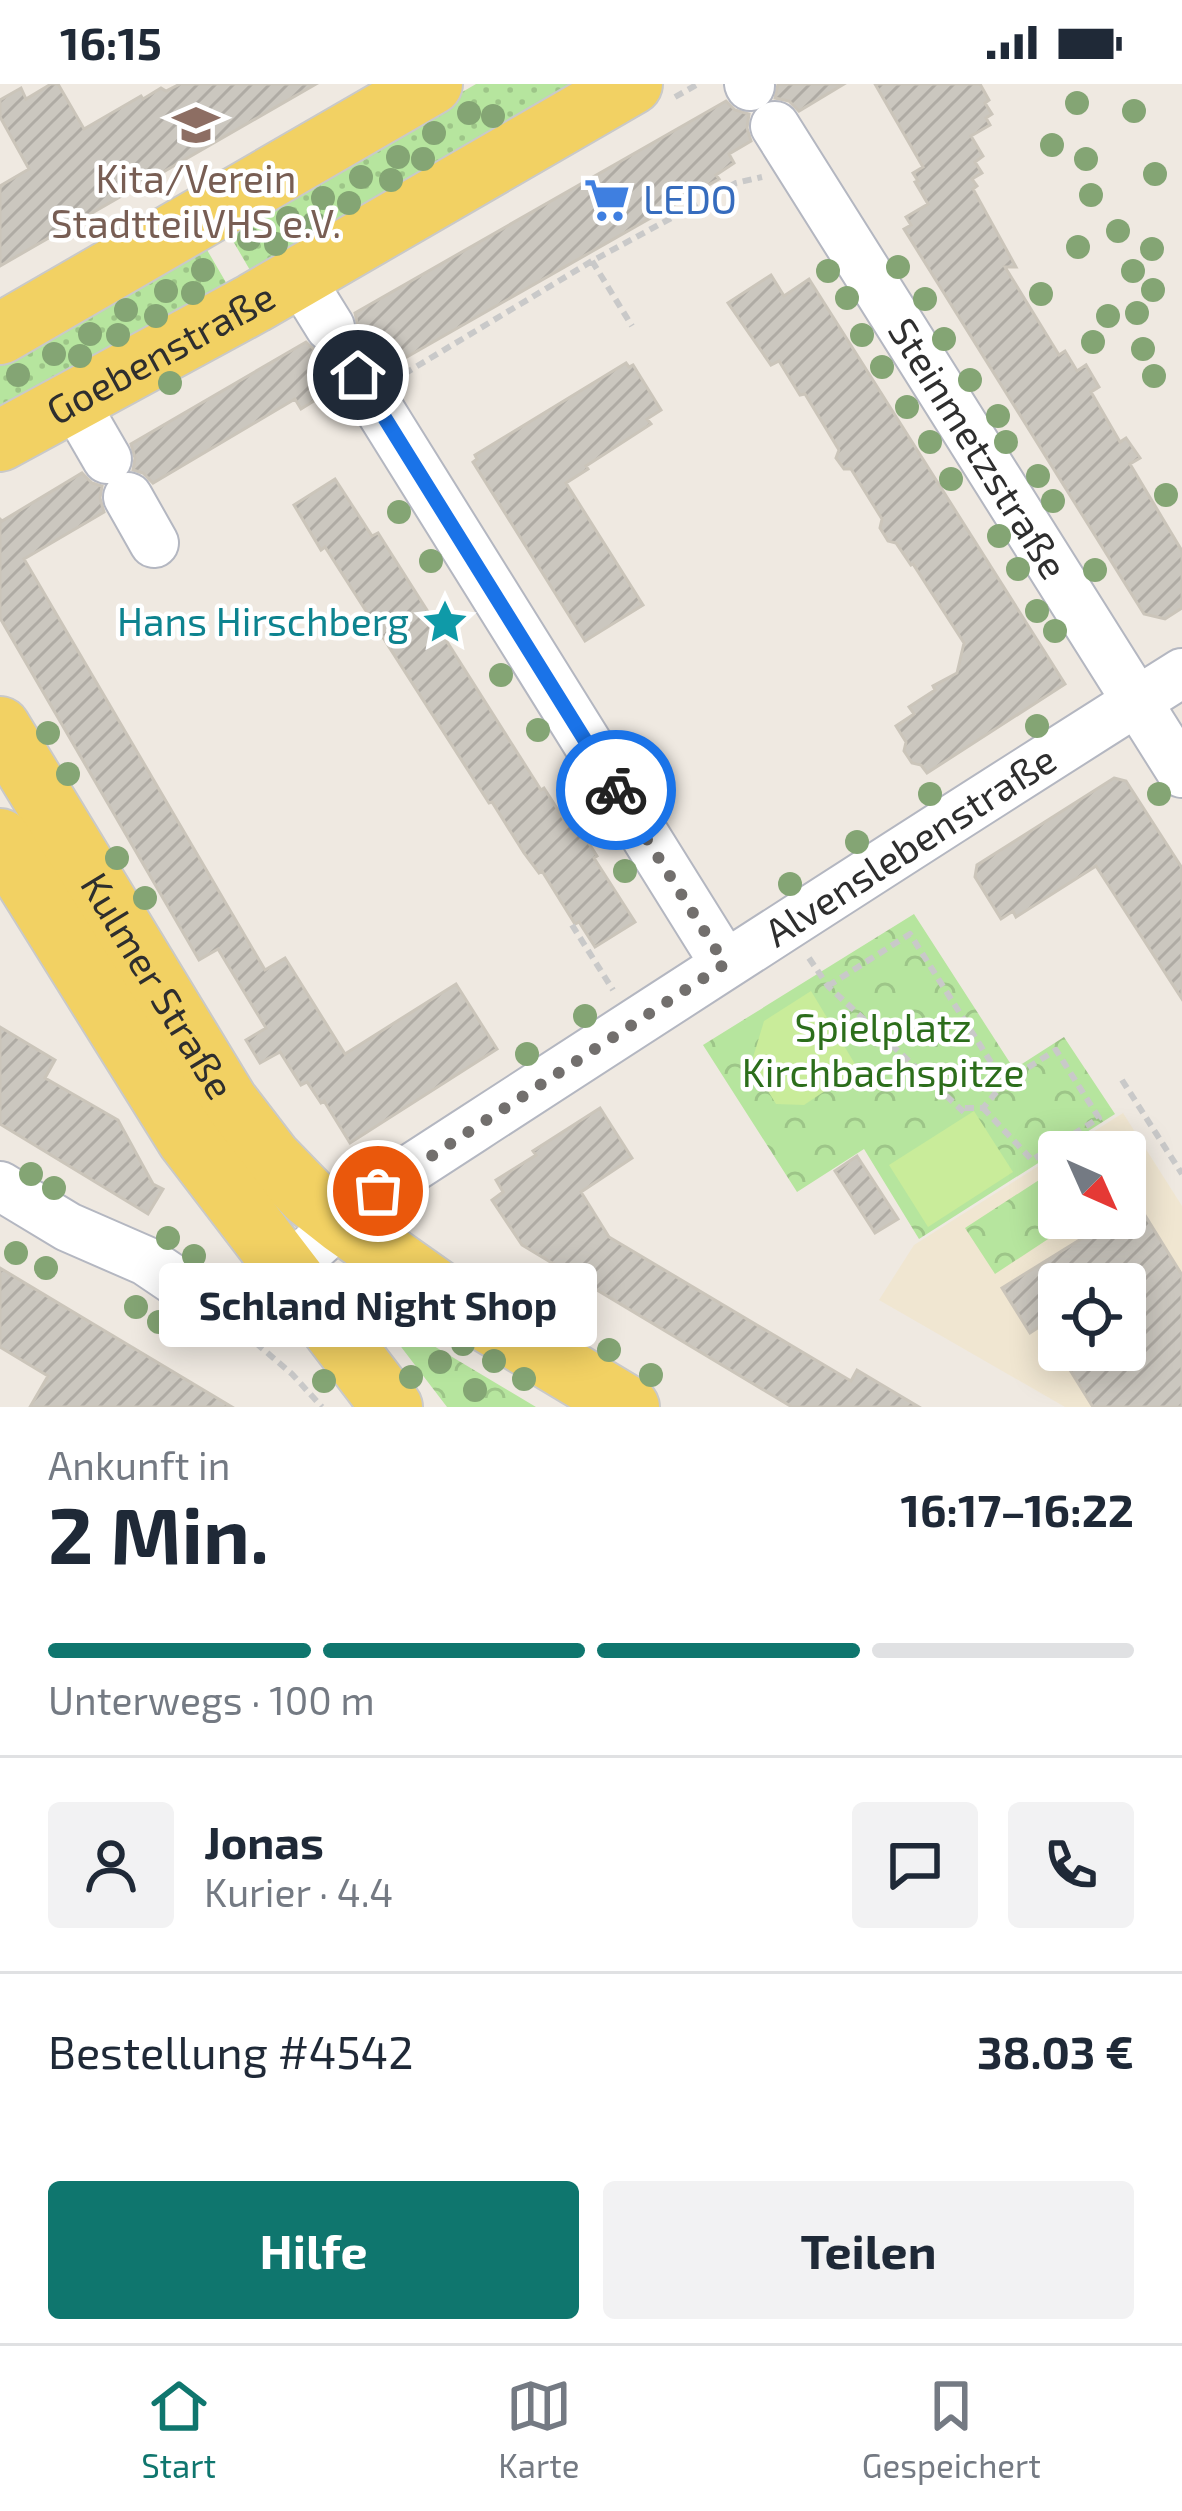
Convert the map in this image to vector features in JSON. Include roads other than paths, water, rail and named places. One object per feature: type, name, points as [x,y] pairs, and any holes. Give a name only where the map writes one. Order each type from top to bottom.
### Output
[{"type":"main road","points":[[0,334],[432,84]]},
{"type":"main road","name":"Goebenstraße","points":[[0,441],[299,277],[632,84]]},
{"type":"main road","name":"Kulmer Straße","points":[[0,727],[227,1102],[271,1158],[341,1223],[454,1302],[629,1407]]},
{"type":"main road","name":"Kulmer Straße","points":[[0,839],[187,1139],[392,1407]]},
{"type":"street","name":"Steinmetzstraße","points":[[758,99],[1182,773]]},
{"type":"street","points":[[299,277],[330,327]]},
{"type":"street","points":[[381,374],[725,964]]},
{"type":"street","points":[[74,402],[154,543]]},
{"type":"street","name":"Alvenslebenstraße","points":[[0,1186],[68,1227],[146,1261],[226,1315],[255,1298],[378,1191],[1182,673]]},
{"type":"place","name":"Kita/Verein StadtteilVHS e.V.","points":[[196,125]]},
{"type":"place","name":"LEDO","points":[[607,200]]},
{"type":"place","name":"Hans Hirschberg","points":[[445,622]]},
{"type":"place","name":"Schland Night Shop","points":[[378,1191]]},
{"type":"park label","name":"Spielplatz Kirchbachspitze","points":[[883,1050]]}]
